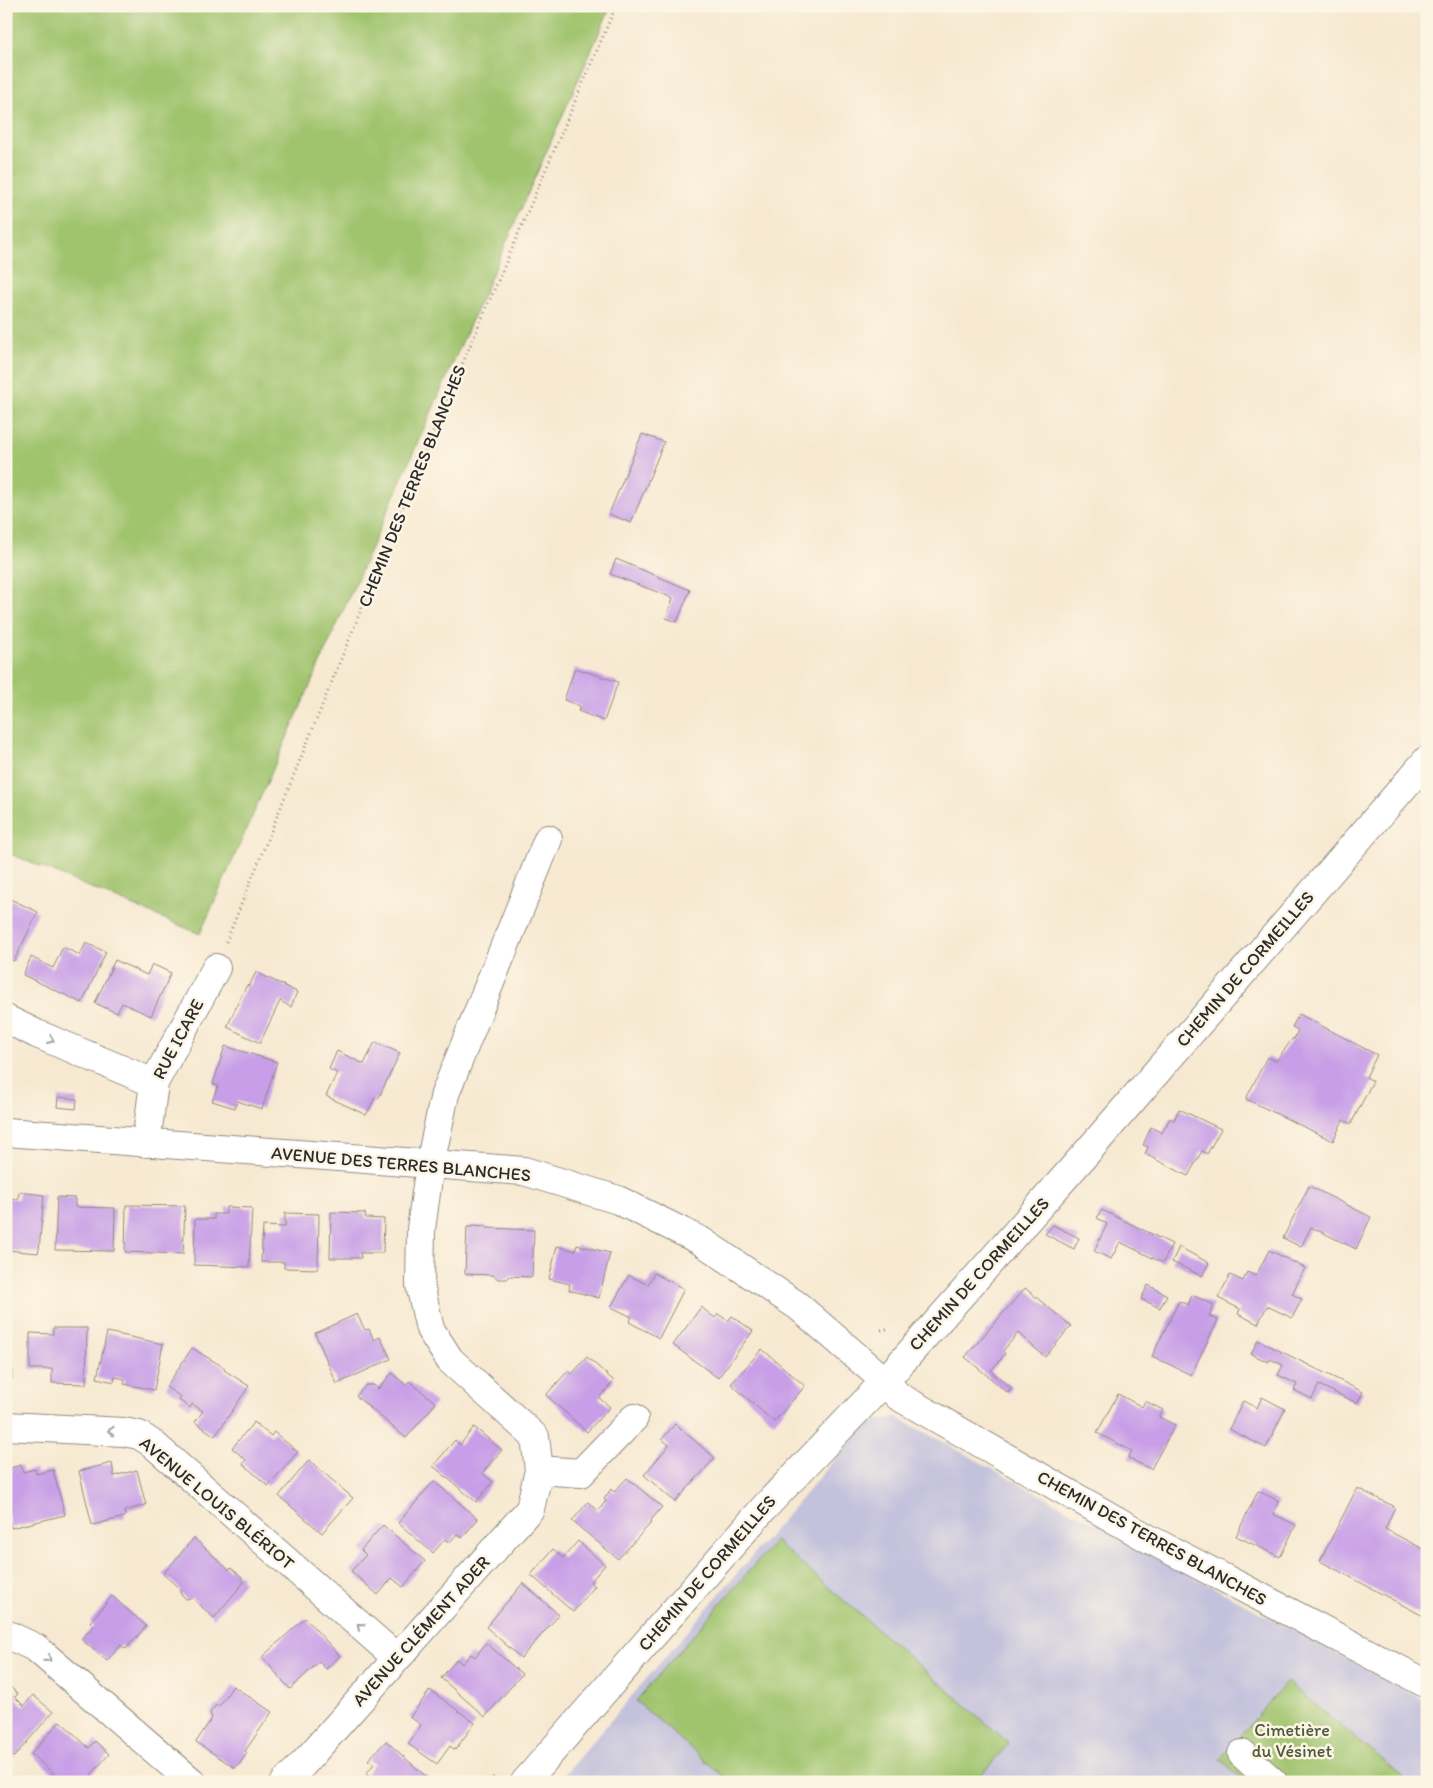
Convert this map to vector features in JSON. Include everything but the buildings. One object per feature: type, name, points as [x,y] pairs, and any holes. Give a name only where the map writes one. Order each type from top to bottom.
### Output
[{"type":"street","name":"CHEMIN DE CORMEILLES","points":[[525,1782],[763,1508],[885,1381],[1089,1150],[1427,760]]},
{"type":"street","name":"AVENUE CLÉMENT ADER","points":[[285,1782],[530,1508],[539,1470],[535,1437],[450,1360],[430,1329],[420,1285],[421,1229],[430,1164],[445,1094],[548,839]]},
{"type":"street","name":"RUE ICARE","points":[[146,1143],[154,1083],[216,968]]},
{"type":"street","points":[[6,1019],[154,1083]]},
{"type":"street","name":"AVENUE DES TERRES BLANCHES","points":[[6,1132],[524,1171],[618,1200],[701,1241],[790,1300],[885,1381]]},
{"type":"street","name":"CHEMIN DES TERRES BLANCHES","points":[[885,1381],[898,1396],[1149,1539],[1427,1684]]},
{"type":"street","points":[[539,1470],[581,1473],[634,1418]]},
{"type":"street","name":"AVENUE LOUIS BLÉRIOT","points":[[6,1426],[124,1432],[139,1435],[153,1444],[396,1658]]},
{"type":"street","points":[[6,1634],[36,1648],[192,1782]]},
{"type":"street","points":[[1242,1754],[1273,1782]]},
{"type":"path","name":"CHEMIN DES TERRES BLANCHES","points":[[216,968],[437,423],[616,6]]},
{"type":"shaded area","points":[[896,1417],[1427,1702],[1427,1782],[1410,1782],[1287,1682],[1220,1758],[1246,1782],[558,1782],[866,1423]]},
{"type":"green space","points":[[6,6],[611,6],[200,934],[6,852]]},
{"type":"green space","points":[[775,1541],[1009,1743],[975,1782],[730,1782],[636,1701]]},
{"type":"green space","name":"Cimetière du Vésinet","points":[[1287,1682],[1410,1782],[1246,1782],[1220,1759]]}]
